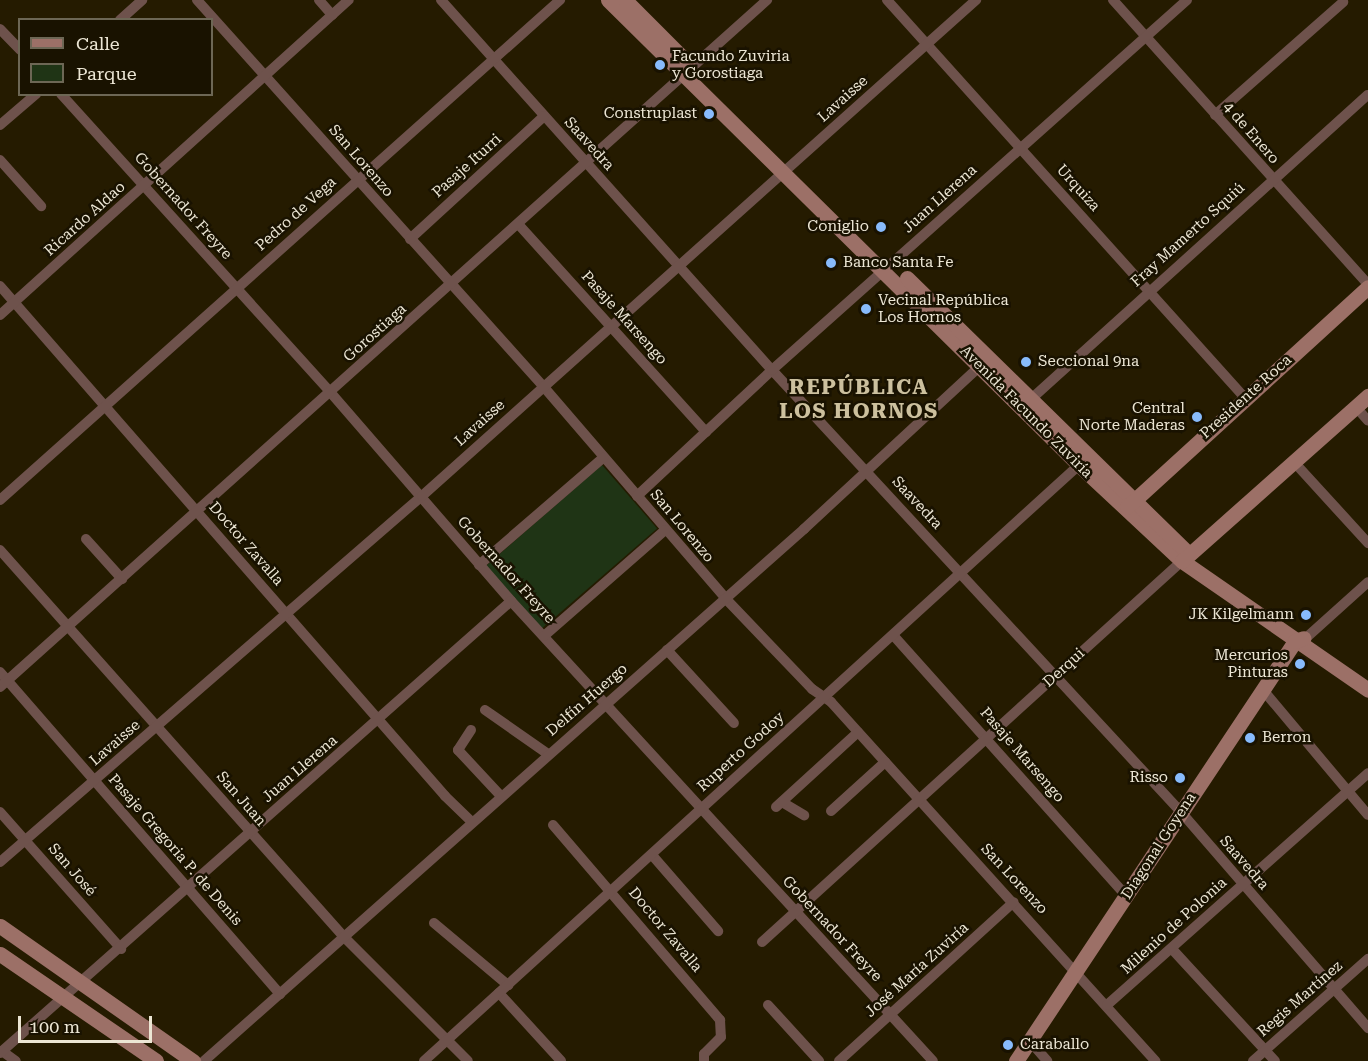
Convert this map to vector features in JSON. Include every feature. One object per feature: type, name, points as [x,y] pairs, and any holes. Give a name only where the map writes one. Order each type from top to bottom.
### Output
[{"type":"main road","name":"Avenida Facundo Zuviría","points":[[608,0],[689,71]]},
{"type":"main road","name":"Avenida Facundo Zuviría","points":[[625,0],[689,71],[888,266],[984,363],[1079,465],[1129,505]]},
{"type":"main road","name":"Presidente Roca","points":[[1129,505],[1368,285]]},
{"type":"main road","name":"Avenida Facundo Zuviría","points":[[984,363],[1030,400],[1129,505],[1186,558],[1301,639],[1368,690]]},
{"type":"main road","name":"Derqui","points":[[1186,558],[1368,396]]},
{"type":"main road","name":"Avenida Facundo Zuviría","points":[[1301,639],[1368,678]]},
{"type":"main road","name":"Diagonal Goyena","points":[[1016,1061],[1180,812],[1263,690],[1301,639]]},
{"type":"main road","points":[[0,926],[193,1061]]},
{"type":"main road","points":[[0,954],[156,1061]]},
{"type":"street","points":[[122,18],[142,0]]},
{"type":"street","name":"San Lorenzo","points":[[197,0],[543,386],[726,599],[858,732],[1076,970],[1155,1061]]},
{"type":"street","points":[[319,0],[332,15]]},
{"type":"street","name":"Ricardo Aldao","points":[[0,315],[145,186],[264,74],[349,0]]},
{"type":"street","name":"Saavedra","points":[[441,0],[678,267],[1180,812],[1368,1028]]},
{"type":"street","name":"Pedro de Vega","points":[[0,500],[560,0]]},
{"type":"street","name":"Gorostiaga","points":[[2,680],[69,626],[122,579],[767,0]]},
{"type":"street","name":"Urquiza","points":[[887,0],[1245,398]]},
{"type":"street","name":"Lavaisse","points":[[0,862],[422,496],[976,0]]},
{"type":"street","name":"4 de Enero","points":[[1113,0],[1368,285]]},
{"type":"street","name":"Juan Llerena","points":[[637,496],[772,370],[1187,0]]},
{"type":"street","points":[[1215,115],[1343,2]]},
{"type":"street","points":[[0,29],[18,48]]},
{"type":"street","name":"Fray Mamerto Squiú","points":[[1030,400],[1148,290],[1368,95]]},
{"type":"street","points":[[0,126],[34,96]]},
{"type":"street","name":"Gobernador Freyre","points":[[63,96],[331,393],[422,496],[478,565],[933,1061]]},
{"type":"street","name":"Pasaje Iturri","points":[[410,239],[544,116]]},
{"type":"street","points":[[0,160],[41,206]]},
{"type":"street","name":"Pasaje Marsengo","points":[[519,225],[706,432]]},
{"type":"street","name":"Doctor Zavalla","points":[[0,286],[104,407],[471,821]]},
{"type":"street","name":"Delfín Huergo","points":[[204,1061],[500,795],[726,599],[984,363]]},
{"type":"street","points":[[1356,407],[1368,421]]},
{"type":"street","points":[[478,565],[603,458]]},
{"type":"street","points":[[1294,462],[1368,543]]},
{"type":"street","name":"Ruperto Godoy","points":[[424,1061],[613,892],[700,809],[1079,465]]},
{"type":"street","points":[[544,636],[665,530]]},
{"type":"street","points":[[86,538],[122,579]]},
{"type":"street","name":"San Juan","points":[[0,550],[344,937],[468,1061]]},
{"type":"street","name":"Derqui","points":[[762,942],[918,798],[1186,558]]},
{"type":"street","points":[[1301,639],[1368,582]]},
{"type":"street","name":"Juan Llerena","points":[[1,1052],[82,985],[511,601]]},
{"type":"street","name":"Pasaje Marsengo","points":[[893,635],[1126,896]]},
{"type":"street","points":[[667,650],[734,723]]},
{"type":"street","name":"Pasaje Gregoria P. de Denis","points":[[2,680],[94,780],[280,994]]},
{"type":"street","points":[[1263,690],[1368,814]]},
{"type":"street","points":[[485,710],[548,754]]},
{"type":"street","points":[[471,729],[458,744],[458,750],[500,795]]},
{"type":"street","points":[[804,815],[779,805],[858,732]]},
{"type":"street","points":[[831,811],[885,762]]},
{"type":"street","name":"Milenio de Polonia","points":[[1107,1005],[1368,773]]},
{"type":"street","name":"San José","points":[[0,812],[121,949]]},
{"type":"street","name":"Doctor Zavalla","points":[[553,825],[613,892],[720,1020],[721,1038],[704,1054],[704,1061]]},
{"type":"street","points":[[652,855],[718,931]]},
{"type":"street","name":"José María Zuviría","points":[[839,1061],[1014,902]]},
{"type":"street","points":[[434,923],[504,989],[561,1061]]},
{"type":"street","points":[[1172,949],[1275,1061]]},
{"type":"street","name":"Regis Martínez","points":[[1253,1061],[1368,959]]},
{"type":"street","points":[[768,1005],[819,1061]]},
{"type":"street","points":[[1029,1040],[1047,1061]]},
{"type":"street","points":[[1,1052],[16,1061]]},
{"type":"green space","points":[[602,465],[657,528],[540,630],[485,567]]},
{"type":"place","name":"Facundo Zuviria y Gorostiaga","points":[[660,65]]},
{"type":"place","name":"Construplast","points":[[709,114]]},
{"type":"place","name":"Coniglio","points":[[881,227]]},
{"type":"place","name":"Banco Santa Fe","points":[[831,263]]},
{"type":"place","name":"Vecinal República Los Hornos","points":[[866,309]]},
{"type":"place","name":"Seccional 9na","points":[[1026,362]]},
{"type":"place","name":"Central Norte Maderas","points":[[1197,417]]},
{"type":"place","name":"JK Kilgelmann","points":[[1306,615]]},
{"type":"place","name":"Mercurios Pinturas","points":[[1300,664]]},
{"type":"place","name":"Berron","points":[[1250,738]]},
{"type":"place","name":"Risso","points":[[1180,778]]},
{"type":"place","name":"Caraballo","points":[[1008,1045]]},
{"type":"district","name":"REPÚBLICA LOS HORNOS","points":[[859,399]]}]
